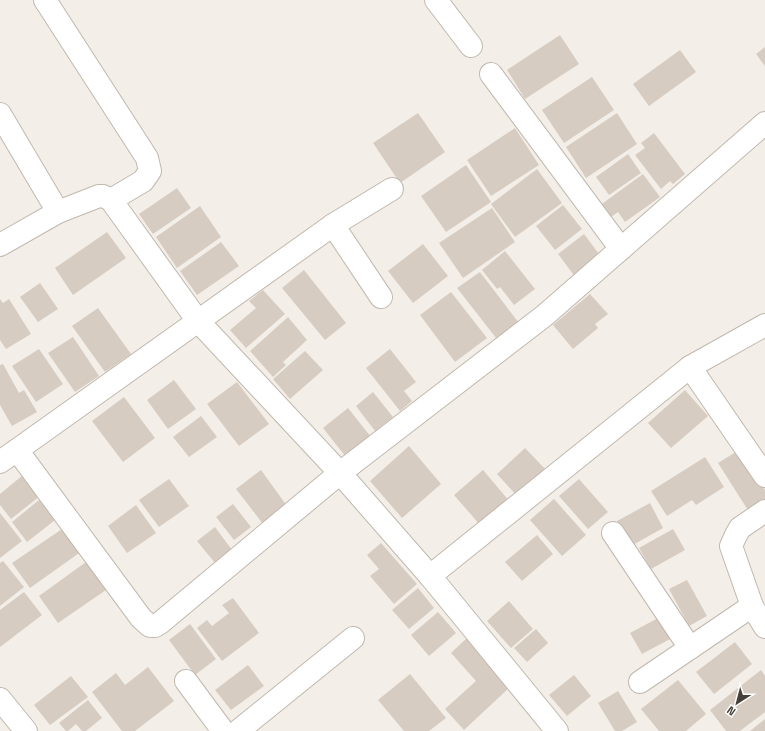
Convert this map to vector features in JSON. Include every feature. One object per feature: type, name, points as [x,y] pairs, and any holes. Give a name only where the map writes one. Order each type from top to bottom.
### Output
[{"type":"street","points":[[45,0],[147,158],[150,171],[143,181],[111,200]]},
{"type":"street","points":[[436,0],[470,46]]},
{"type":"street","points":[[491,74],[621,249]]},
{"type":"street","points":[[0,114],[58,212]]},
{"type":"street","points":[[392,189],[333,225],[9,456],[141,618],[150,626],[155,626],[160,623],[340,473],[544,316],[765,123]]},
{"type":"street","points":[[0,244],[58,212],[98,196],[103,196],[111,200],[198,320],[340,473],[430,576],[556,731]]},
{"type":"street","points":[[333,225],[381,297]]},
{"type":"street","points":[[430,576],[690,367],[765,325]]},
{"type":"street","points":[[690,367],[765,476]]},
{"type":"street","points":[[765,511],[740,528],[731,546],[752,606],[765,627]]},
{"type":"street","points":[[613,533],[690,648]]},
{"type":"street","points":[[640,682],[752,606]]},
{"type":"street","points":[[238,731],[353,638]]},
{"type":"street","points":[[186,681],[223,731]]},
{"type":"street","points":[[0,699],[26,731]]},
{"type":"building","points":[[560,35],[579,64],[525,99],[507,70]]},
{"type":"building","points":[[765,47],[765,66],[756,54]]},
{"type":"building","points":[[680,50],[696,72],[649,106],[633,84]]},
{"type":"building","points":[[592,77],[614,110],[564,143],[542,110]]},
{"type":"building","points":[[418,113],[445,152],[400,183],[373,143]]},
{"type":"building","points":[[617,113],[637,144],[586,178],[566,147]]},
{"type":"building","points":[[515,128],[539,165],[491,196],[467,160]]},
{"type":"building","points":[[654,133],[685,174],[673,184],[670,181],[661,189],[635,155],[645,148],[641,143]]},
{"type":"building","points":[[628,154],[641,173],[609,195],[596,177]]},
{"type":"building","points":[[466,165],[491,202],[446,232],[421,196]]},
{"type":"building","points":[[537,169],[562,203],[515,237],[491,204]]},
{"type":"building","points":[[643,174],[660,197],[625,222],[618,212],[608,219],[599,206]]},
{"type":"building","points":[[177,188],[191,208],[153,234],[139,214]]},
{"type":"building","points":[[563,205],[582,229],[555,250],[536,226]]},
{"type":"building","points":[[200,206],[221,237],[177,268],[156,237]]},
{"type":"building","points":[[492,208],[515,242],[463,278],[439,243]]},
{"type":"building","points":[[107,232],[126,258],[73,295],[55,268]]},
{"type":"building","points":[[584,234],[602,258],[576,278],[558,254]]},
{"type":"building","points":[[221,242],[239,266],[197,295],[180,271]]},
{"type":"building","points":[[423,244],[448,276],[413,303],[388,271]]},
{"type":"building","points":[[505,251],[535,289],[514,305],[500,287],[497,289],[482,270]]},
{"type":"building","points":[[304,270],[346,323],[325,340],[282,288]]},
{"type":"building","points":[[480,272],[522,327],[500,343],[457,288]]},
{"type":"building","points":[[40,283],[58,309],[38,322],[20,297]]},
{"type":"building","points":[[263,290],[285,314],[246,348],[230,330],[256,308],[249,301]]},
{"type":"building","points":[[451,292],[487,338],[455,362],[420,315]]},
{"type":"building","points":[[590,294],[608,314],[595,324],[598,328],[573,349],[553,325]]},
{"type":"building","points":[[0,299],[3,303],[9,299],[31,334],[6,349],[0,340]]},
{"type":"building","points":[[98,308],[131,354],[105,372],[72,326]]},
{"type":"building","points":[[288,317],[307,340],[283,362],[286,365],[273,377],[250,351]]},
{"type":"building","points":[[73,337],[99,376],[75,392],[48,353]]},
{"type":"building","points":[[39,349],[63,384],[36,402],[12,366]]},
{"type":"building","points":[[390,349],[416,382],[404,391],[412,401],[400,411],[366,368]]},
{"type":"building","points":[[305,351],[323,370],[290,399],[273,379]]},
{"type":"building","points":[[3,364],[19,393],[24,390],[37,412],[12,426],[0,405],[0,365]]},
{"type":"building","points":[[174,380],[196,409],[168,429],[147,400]]},
{"type":"building","points":[[237,382],[269,424],[239,446],[207,404]]},
{"type":"building","points":[[685,390],[708,416],[671,448],[648,423]]},
{"type":"building","points":[[373,392],[393,417],[375,431],[356,406]]},
{"type":"building","points":[[124,397],[155,438],[123,462],[92,421]]},
{"type":"building","points":[[348,408],[371,437],[346,457],[323,428]]},
{"type":"building","points":[[201,416],[217,437],[189,457],[173,437]]},
{"type":"building","points":[[409,446],[441,484],[402,518],[370,481]]},
{"type":"building","points":[[525,448],[546,470],[517,496],[497,474]]},
{"type":"building","points":[[739,450],[765,490],[765,506],[751,515],[718,463]]},
{"type":"building","points":[[705,457],[724,487],[696,505],[692,500],[667,516],[651,491]]},
{"type":"building","points":[[261,470],[287,506],[263,524],[236,489]]},
{"type":"building","points":[[483,470],[510,502],[481,526],[454,495]]},
{"type":"building","points":[[23,475],[40,496],[11,519],[0,505],[0,494]]},
{"type":"building","points":[[169,479],[189,506],[159,527],[139,500]]},
{"type":"building","points":[[579,479],[608,512],[588,529],[559,496]]},
{"type":"building","points":[[554,499],[586,535],[562,556],[530,520]]},
{"type":"building","points":[[39,500],[55,520],[27,542],[12,522]]},
{"type":"building","points":[[650,503],[663,528],[631,546],[617,521]]},
{"type":"building","points":[[233,504],[251,527],[234,540],[216,517]]},
{"type":"building","points":[[136,505],[156,533],[127,553],[108,526]]},
{"type":"building","points":[[0,513],[22,541],[0,558]]},
{"type":"building","points":[[65,527],[82,551],[30,588],[12,563]]},
{"type":"building","points":[[215,527],[232,550],[215,563],[197,541]]},
{"type":"building","points":[[673,529],[685,550],[651,569],[639,548]]},
{"type":"building","points":[[537,535],[553,554],[522,581],[505,562]]},
{"type":"building","points":[[381,543],[417,584],[394,604],[370,576],[379,569],[367,555]]},
{"type":"building","points":[[3,561],[24,587],[0,606],[0,563]]},
{"type":"building","points":[[86,562],[106,590],[58,623],[39,596]]},
{"type":"building","points":[[687,580],[707,616],[689,626],[669,589]]},
{"type":"building","points":[[418,588],[434,608],[409,629],[392,610]]},
{"type":"building","points":[[24,592],[42,615],[0,647],[0,610]]},
{"type":"building","points":[[233,598],[259,633],[222,661],[197,628],[207,620],[212,626],[229,613],[222,605]]},
{"type":"building","points":[[509,601],[533,629],[511,648],[487,621]]},
{"type":"building","points":[[438,612],[456,633],[429,656],[411,635]]},
{"type":"building","points":[[660,617],[672,638],[642,654],[630,633]]},
{"type":"building","points":[[190,624],[216,659],[195,675],[169,640]]},
{"type":"building","points":[[536,629],[548,643],[527,662],[514,648]]},
{"type":"building","points":[[468,637],[512,685],[464,730],[445,709],[476,681],[451,653]]},
{"type":"building","points":[[735,642],[752,664],[714,694],[696,672]]},
{"type":"building","points":[[248,665],[264,686],[231,710],[215,690]]},
{"type":"building","points":[[148,667],[174,701],[135,731],[122,731],[92,692],[116,673],[125,685]]},
{"type":"building","points":[[761,670],[765,676],[765,712],[740,731],[726,731],[710,710]]},
{"type":"building","points":[[410,674],[446,718],[429,731],[404,731],[378,700]]},
{"type":"building","points":[[574,675],[591,696],[567,716],[549,695]]},
{"type":"building","points":[[71,676],[88,697],[50,725],[34,705]]},
{"type":"building","points":[[678,680],[706,714],[686,731],[659,731],[641,709]]},
{"type":"building","points":[[618,691],[637,722],[622,731],[615,731],[598,703]]},
{"type":"building","points":[[88,700],[102,718],[86,731],[82,731],[76,724],[66,731],[59,723]]},
{"type":"building","points":[[765,719],[765,731],[750,731]]}]
